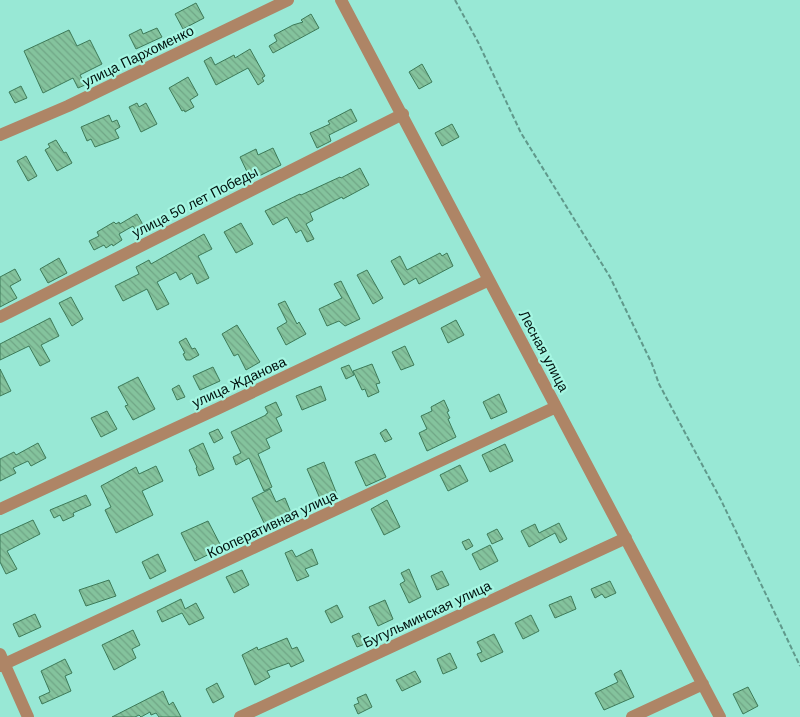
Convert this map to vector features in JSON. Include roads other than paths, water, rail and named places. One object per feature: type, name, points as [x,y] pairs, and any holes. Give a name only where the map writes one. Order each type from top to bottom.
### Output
[{"type":"street","name":"улица Пархоменко","points":[[0,135],[68,106],[288,0]]},
{"type":"street","name":"Лесная улица","points":[[341,0],[403,114],[720,717]]},
{"type":"street","name":"улица 50 лет Победы","points":[[0,317],[403,114]]},
{"type":"street","name":"улица Жданова","points":[[0,509],[489,280]]},
{"type":"street","name":"Кооперативная улица","points":[[2,662],[556,407]]},
{"type":"street","name":"Бугульминская улица","points":[[240,717],[626,538]]},
{"type":"street","points":[[2,662],[28,717]]},
{"type":"street","points":[[632,717],[703,684]]}]
